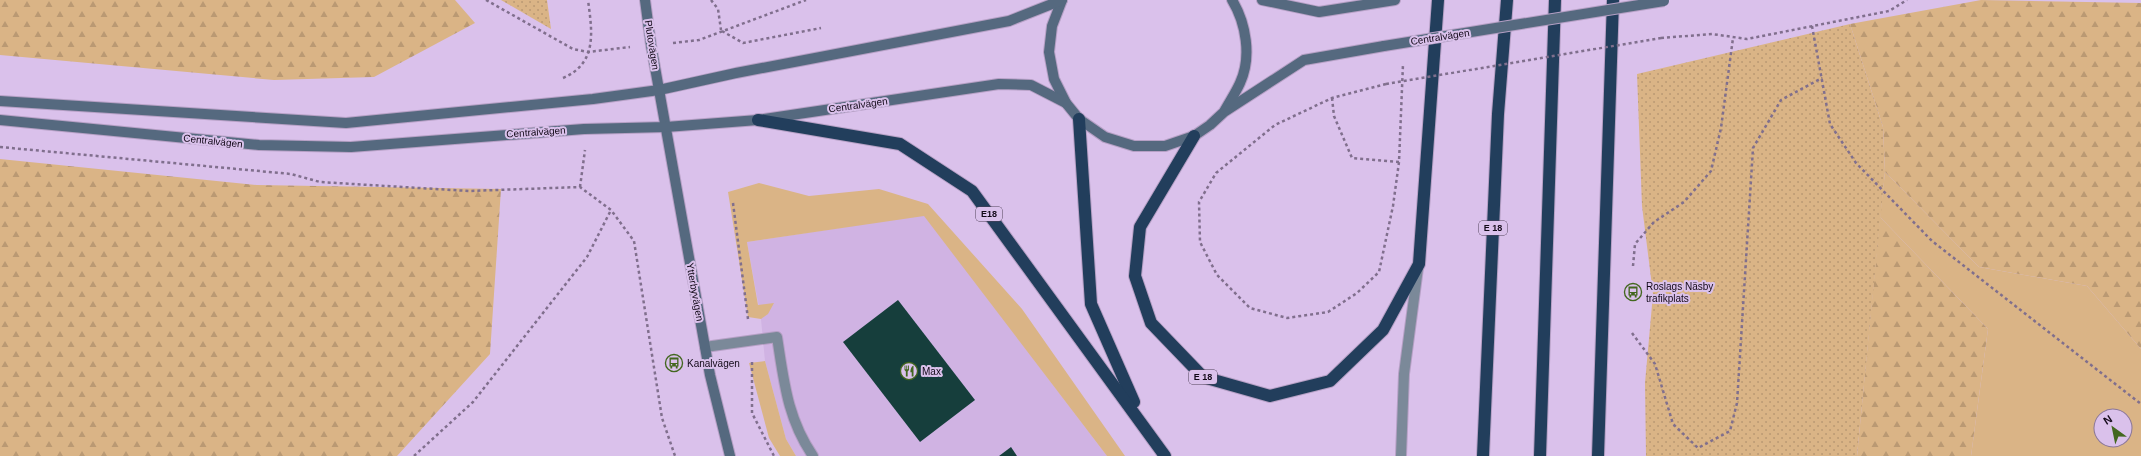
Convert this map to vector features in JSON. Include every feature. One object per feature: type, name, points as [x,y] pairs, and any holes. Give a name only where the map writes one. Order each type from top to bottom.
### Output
[{"type":"highway","name":"E 18","points":[[1194,136],[1140,227],[1135,276],[1151,323],[1202,377],[1270,396],[1330,381],[1383,330],[1419,264],[1438,0]]},
{"type":"highway","name":"E 18","points":[[1484,456],[1498,114],[1507,0]]},
{"type":"highway","points":[[1540,456],[1555,0]]},
{"type":"highway","points":[[1598,456],[1613,0]]},
{"type":"highway","name":"E18","points":[[758,120],[900,144],[972,191],[1143,423],[1165,456]]},
{"type":"highway","name":"E18","points":[[1079,120],[1091,304],[1143,423]]},
{"type":"street","name":"Plutovägen","points":[[645,0],[666,127]]},
{"type":"street","name":"Centralvägen","points":[[0,101],[346,123],[593,100],[659,90],[736,73],[1009,21],[1062,0]]},
{"type":"street","name":"Centralvägen","points":[[1062,0],[1052,26],[1049,52],[1054,79],[1066,103],[1079,120],[1105,137],[1134,146],[1165,146],[1194,136],[1210,125],[1224,112],[1304,60],[1667,1]]},
{"type":"street","name":"Centralvägen","points":[[1224,112],[1241,82],[1247,49],[1241,15],[1232,0]]},
{"type":"street","points":[[1262,0],[1319,12],[1394,0]]},
{"type":"street","name":"Centralvägen","points":[[0,120],[259,145],[351,147],[599,128],[666,127],[758,120],[999,84],[1032,86],[1066,103]]},
{"type":"street","name":"Ytterbyvägen","points":[[666,127],[710,375],[730,456]]},
{"type":"lane","points":[[1401,456],[1404,374],[1419,264]]},
{"type":"lane","points":[[705,346],[777,337],[791,416],[804,444],[813,456]]},
{"type":"path","points":[[486,0],[573,49],[588,52]]},
{"type":"path","points":[[558,81],[572,74],[581,67],[588,52],[592,32],[588,0]]},
{"type":"path","points":[[711,0],[718,9],[721,30]]},
{"type":"path","points":[[721,30],[806,0]]},
{"type":"path","points":[[1403,62],[1398,162],[1393,206],[1379,272],[1357,293],[1328,312],[1288,318],[1250,308],[1217,275],[1200,242],[1199,202],[1216,173],[1275,125],[1332,98],[1386,84],[1661,38],[1712,34],[1747,39],[1889,11],[1907,0]]},
{"type":"path","points":[[1812,26],[1830,124],[1861,169],[1932,241],[2141,404]]},
{"type":"path","points":[[721,30],[743,43],[821,28]]},
{"type":"path","points":[[1633,266],[1635,244],[1654,222],[1684,202],[1711,171],[1721,128],[1733,38]]},
{"type":"path","points":[[1632,333],[1654,364],[1673,424],[1698,448],[1730,431],[1737,403],[1753,148],[1781,100],[1822,78]]},
{"type":"path","points":[[1332,98],[1334,116],[1352,158],[1398,162]]},
{"type":"path","points":[[0,147],[291,174],[320,182],[469,191],[580,187],[611,210],[634,241],[662,418],[675,456]]},
{"type":"path","points":[[414,456],[473,402],[587,257],[611,210]]},
{"type":"shaded area","points":[[924,215],[1107,456],[796,456],[786,439],[765,361],[761,319],[747,242]]},
{"type":"green space","points":[[0,0],[455,0],[475,23],[374,77],[274,80],[0,55]]},
{"type":"green space","points":[[501,0],[547,0],[551,29]]},
{"type":"green space","points":[[1981,0],[2141,3],[2141,349],[2087,286],[1979,267],[1885,172],[1883,127],[1850,24]]},
{"type":"green space","points":[[1850,24],[1883,127],[1885,172],[1857,456],[1646,456],[1645,383],[1653,294],[1642,206],[1637,74]]},
{"type":"green space","points":[[0,159],[257,185],[501,189],[490,354],[397,456],[0,456]]},
{"type":"green space","points":[[1885,172],[1979,267],[2087,286],[2141,349],[2141,456],[1971,456],[1988,329],[1880,217]]},
{"type":"green space","points":[[759,183],[809,196],[879,189],[928,204],[1022,309],[1125,456],[1107,456],[924,216],[747,242],[758,305],[774,303],[768,314],[761,319],[748,317],[728,192]]},
{"type":"green space","points":[[1880,217],[1988,329],[1971,456],[1857,456]]},
{"type":"green space","points":[[765,361],[786,439],[796,456],[780,456],[769,438],[749,363]]},
{"type":"building","name":"Max","points":[[898,300],[975,400],[920,442],[843,342]]},
{"type":"building","points":[[1011,447],[1017,456],[999,456]]},
{"type":"place","name":"Roslags Näsby trafikplats","points":[[1633,292]]},
{"type":"place","name":"Kanalvägen","points":[[674,363]]},
{"type":"place","name":"Max","points":[[909,371]]}]
